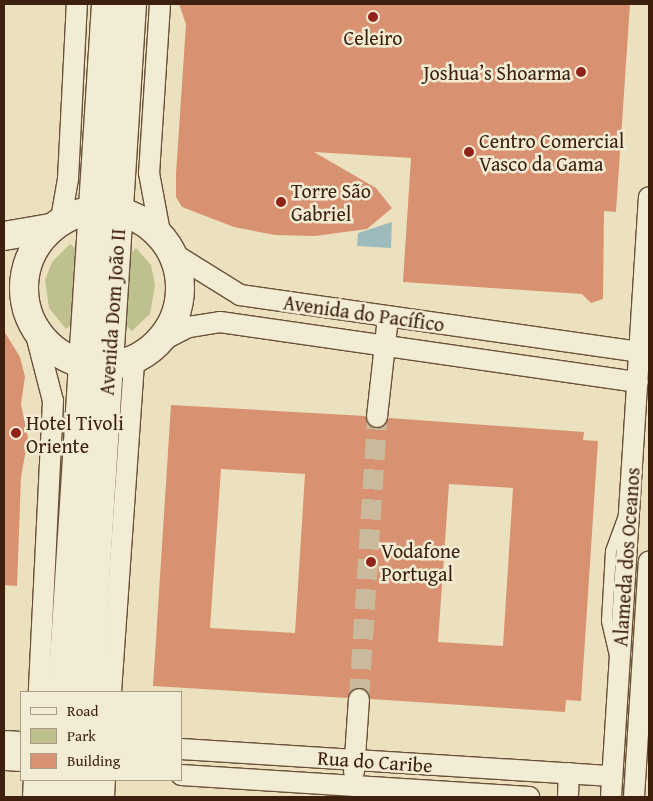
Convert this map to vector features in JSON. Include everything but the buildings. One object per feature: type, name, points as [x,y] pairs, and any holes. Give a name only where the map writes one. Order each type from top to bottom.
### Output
[{"type":"main road","name":"Avenida Dom João II","points":[[88,691],[109,364],[106,212],[106,4]]},
{"type":"main road","name":"Avenida Dom João II","points":[[106,212],[125,112],[132,4]]},
{"type":"main road","points":[[4,236],[106,212],[139,220],[166,245],[180,299],[159,342],[109,364],[49,346],[21,309],[24,279],[29,259],[56,224]]},
{"type":"main road","name":"Avenida Dom João II","points":[[62,691],[77,456],[109,364]]},
{"type":"main road","points":[[55,797],[56,781]]},
{"type":"main road","points":[[81,797],[82,781]]},
{"type":"street","points":[[56,224],[68,179],[77,4]]},
{"type":"street","name":"Avenida Dom João II","points":[[160,4],[149,173],[166,245]]},
{"type":"street","points":[[125,112],[154,84]]},
{"type":"street","name":"Alameda dos Oceanos","points":[[611,797],[649,197]]},
{"type":"street","name":"Avenida do Pacífico","points":[[166,245],[240,295],[640,352]]},
{"type":"street","points":[[21,309],[53,401],[52,486],[39,691]]},
{"type":"street","points":[[377,417],[388,317]]},
{"type":"street","name":"Avenida do Pacífico","points":[[159,342],[189,327],[220,322],[638,382]]},
{"type":"street","points":[[566,372],[570,342]]},
{"type":"street","name":"Avenida Dom João II","points":[[109,364],[111,691]]},
{"type":"street","points":[[52,486],[77,456]]},
{"type":"street","name":"Alameda dos Oceanos","points":[[634,797],[649,561]]},
{"type":"street","points":[[352,792],[359,699]]},
{"type":"street","name":"Rua do Caribe","points":[[182,749],[612,776]]},
{"type":"street","points":[[568,797],[570,773]]},
{"type":"street","name":"Rua do Caribe","points":[[182,775],[352,792],[529,797]]},
{"type":"street","points":[[32,797],[34,781]]},
{"type":"street","points":[[104,797],[105,781]]},
{"type":"green space","points":[[70,244],[77,249],[72,324],[66,329],[49,308],[45,280],[52,262]]},
{"type":"green space","points":[[136,248],[151,265],[155,285],[150,314],[132,331],[125,324],[131,253]]},
{"type":"water","points":[[392,222],[391,248],[357,246],[358,233]]},
{"type":"tunnel","points":[[359,699],[377,417]]},
{"type":"place","name":"Celeiro","points":[[373,17]]},
{"type":"place","name":"Joshua’s Shoarma","points":[[581,72]]},
{"type":"place","name":"Centro Comercial Vasco da Gama","points":[[469,152]]},
{"type":"place","name":"Torre São Gabriel","points":[[281,202]]},
{"type":"place","name":"Hotel Tivoli Oriente","points":[[16,433]]},
{"type":"place","name":"Vodafone Portugal","points":[[371,562]]}]
